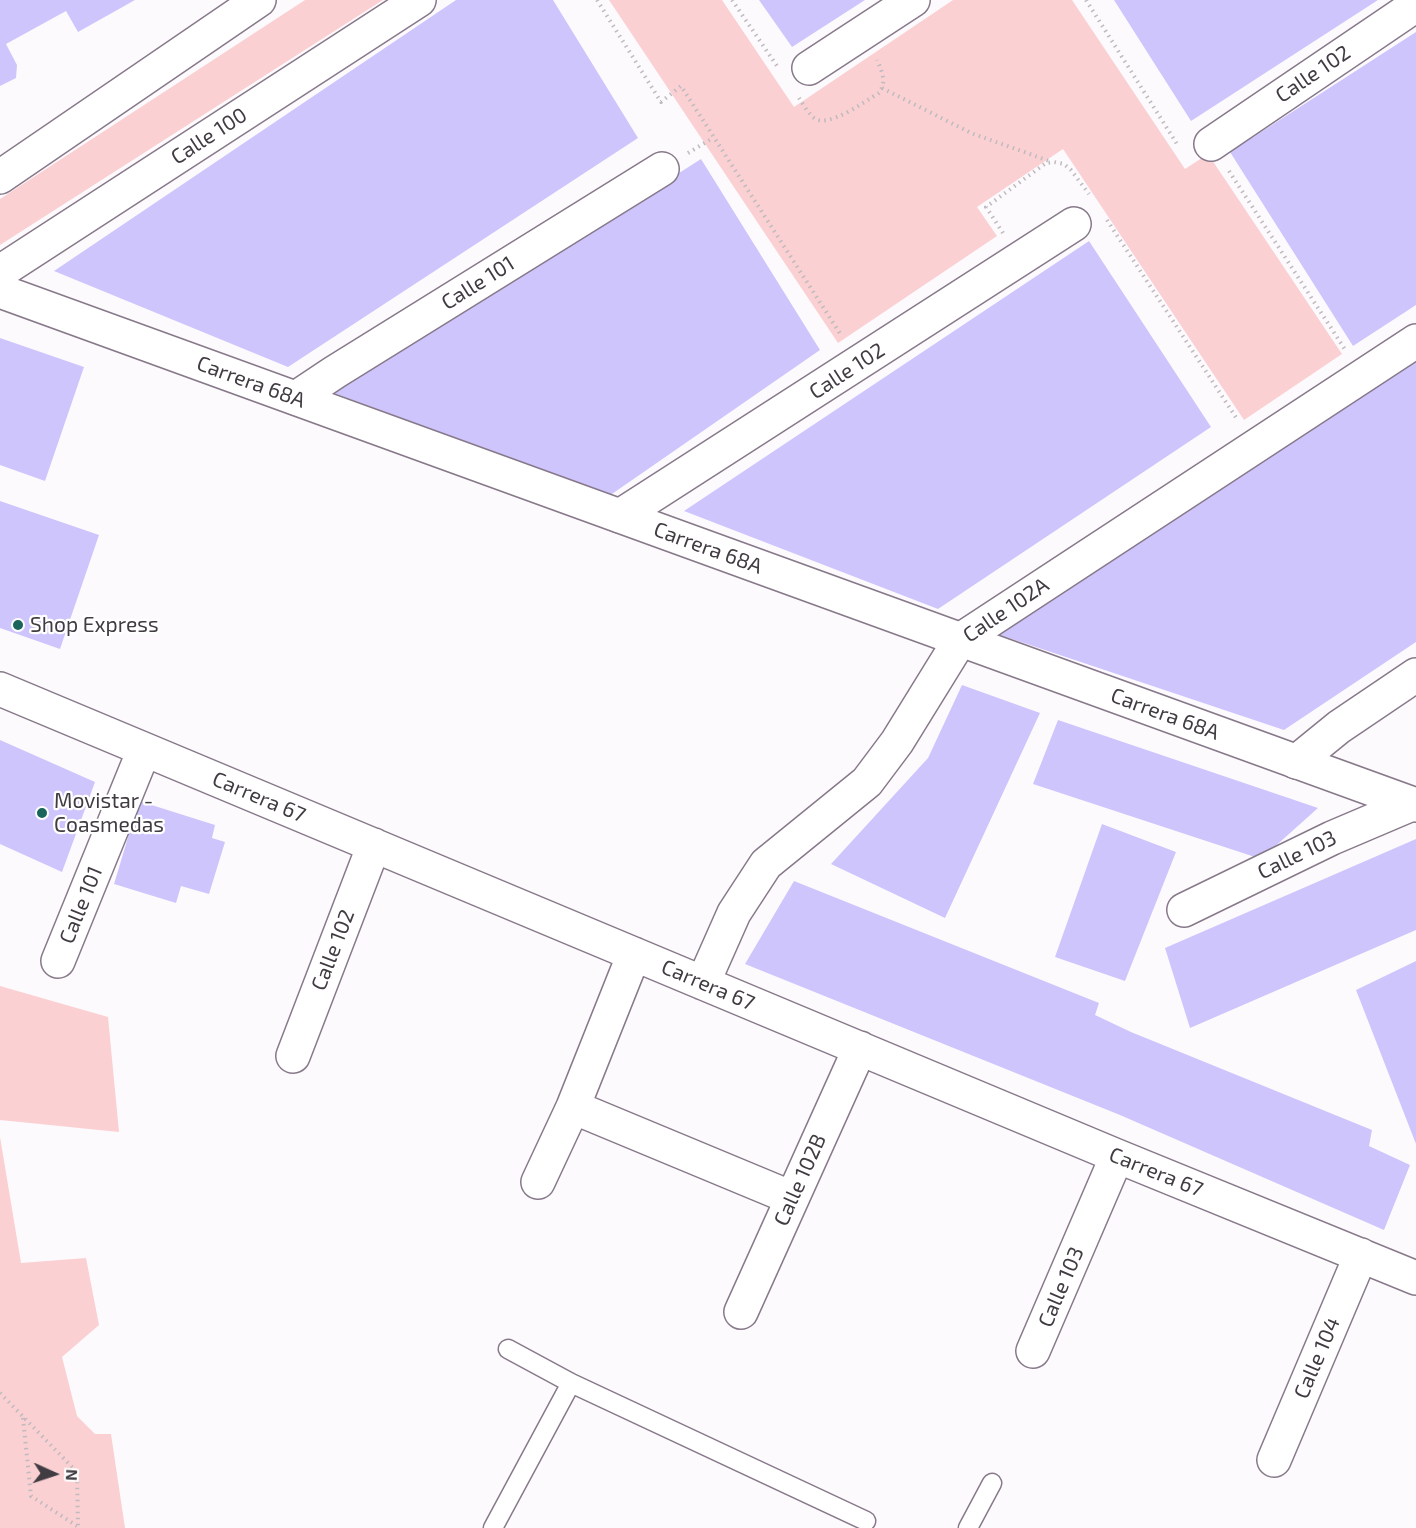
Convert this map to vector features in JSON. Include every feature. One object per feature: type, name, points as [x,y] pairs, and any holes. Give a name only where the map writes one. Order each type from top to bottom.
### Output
[{"type":"street","name":"Calle 100","points":[[0,272],[419,0]]},
{"type":"street","points":[[809,68],[913,0]]},
{"type":"street","points":[[0,177],[252,2]]},
{"type":"street","name":"Calle 102","points":[[1196,147],[1416,5]]},
{"type":"street","name":"Calle 101","points":[[296,398],[662,169]]},
{"type":"street","name":"Calle 102","points":[[620,516],[1090,212]]},
{"type":"street","name":"Carrera 68A","points":[[0,291],[1414,805]]},
{"type":"street","name":"Calle 102A","points":[[703,983],[734,913],[766,864],[867,782],[897,742],[960,640],[1416,341]]},
{"type":"street","points":[[1296,762],[1339,727],[1416,675]]},
{"type":"street","name":"Carrera 67","points":[[0,689],[1117,1156],[1416,1278]]},
{"type":"street","name":"Calle 101","points":[[58,961],[144,750]]},
{"type":"street","name":"Calle 103","points":[[1184,910],[1332,838],[1414,805]]},
{"type":"street","name":"Calle 102","points":[[292,1056],[374,845]]},
{"type":"street","points":[[538,1182],[573,1107],[634,954]]},
{"type":"street","name":"Calle 102B","points":[[741,1312],[860,1048]]},
{"type":"street","points":[[573,1107],[792,1198]]},
{"type":"street","name":"Calle 103","points":[[1033,1351],[1117,1156]]},
{"type":"street","name":"Calle 104","points":[[1274,1460],[1361,1255]]},
{"type":"lane","points":[[508,1349],[571,1383],[866,1521]]},
{"type":"lane","points":[[493,1528],[571,1383]]},
{"type":"lane","points":[[968,1528],[992,1483]]},
{"type":"path","points":[[597,0],[661,102],[681,86],[847,345]]},
{"type":"path","points":[[732,0],[788,83],[809,68]]},
{"type":"path","points":[[1086,0],[1363,376]]},
{"type":"path","points":[[882,88],[971,133],[1064,164],[1071,170],[1090,212],[1256,447]]},
{"type":"path","points":[[1005,236],[986,207],[1046,163],[1054,162]]},
{"type":"path","points":[[0,1393],[77,1472],[78,1527]]},
{"type":"path","points":[[23,1416],[31,1496],[78,1527]]},
{"type":"shaded area","points":[[305,0],[383,0],[0,245],[0,199]]},
{"type":"shaded area","points":[[609,0],[722,0],[794,107],[953,0],[1072,0],[1185,169],[1208,154],[1342,354],[1244,420],[1063,149],[977,207],[997,236],[838,343]]},
{"type":"shaded area","points":[[0,986],[108,1017],[119,1132],[0,1120]]},
{"type":"shaded area","points":[[0,1137],[21,1263],[86,1258],[99,1325],[62,1357],[77,1416],[95,1434],[111,1434],[125,1528],[0,1528]]},
{"type":"building","points":[[0,0],[135,0],[78,32],[66,11],[6,44],[17,65],[16,78],[0,86]]},
{"type":"building","points":[[456,0],[553,0],[638,138],[288,367],[54,271]]},
{"type":"building","points":[[759,0],[865,0],[792,47]]},
{"type":"building","points":[[1114,0],[1378,0],[1191,121]]},
{"type":"building","points":[[1416,32],[1416,305],[1353,346],[1230,152]]},
{"type":"building","points":[[701,159],[820,350],[609,496],[334,393]]},
{"type":"building","points":[[1089,241],[1211,427],[938,609],[684,511]]},
{"type":"building","points":[[0,338],[84,367],[45,481],[0,465]]},
{"type":"building","points":[[1416,357],[1416,642],[1284,730],[997,634]]},
{"type":"building","points":[[0,501],[99,535],[60,649],[0,628]]},
{"type":"building","points":[[962,685],[1040,713],[945,918],[831,864],[928,758]]},
{"type":"building","points":[[1058,720],[1318,808],[1261,859],[1033,784]]},
{"type":"building","name":"Movistar - Coasmedas","points":[[0,740],[95,782],[62,872],[0,844]]},
{"type":"building","points":[[139,801],[215,825],[212,838],[225,842],[209,894],[181,886],[176,903],[114,884]]},
{"type":"building","points":[[1102,824],[1176,852],[1125,981],[1055,957]]},
{"type":"building","points":[[1416,839],[1416,930],[1190,1028],[1165,948]]},
{"type":"building","points":[[794,881],[1099,1003],[1095,1015],[1131,1032],[1372,1130],[1369,1146],[1410,1165],[1384,1230],[1120,1115],[745,964]]},
{"type":"building","points":[[1416,961],[1416,1144],[1356,990]]},
{"type":"place","name":"Shop Express","points":[[18,625]]},
{"type":"place","name":"Movistar - Coasmedas","points":[[42,813]]}]
